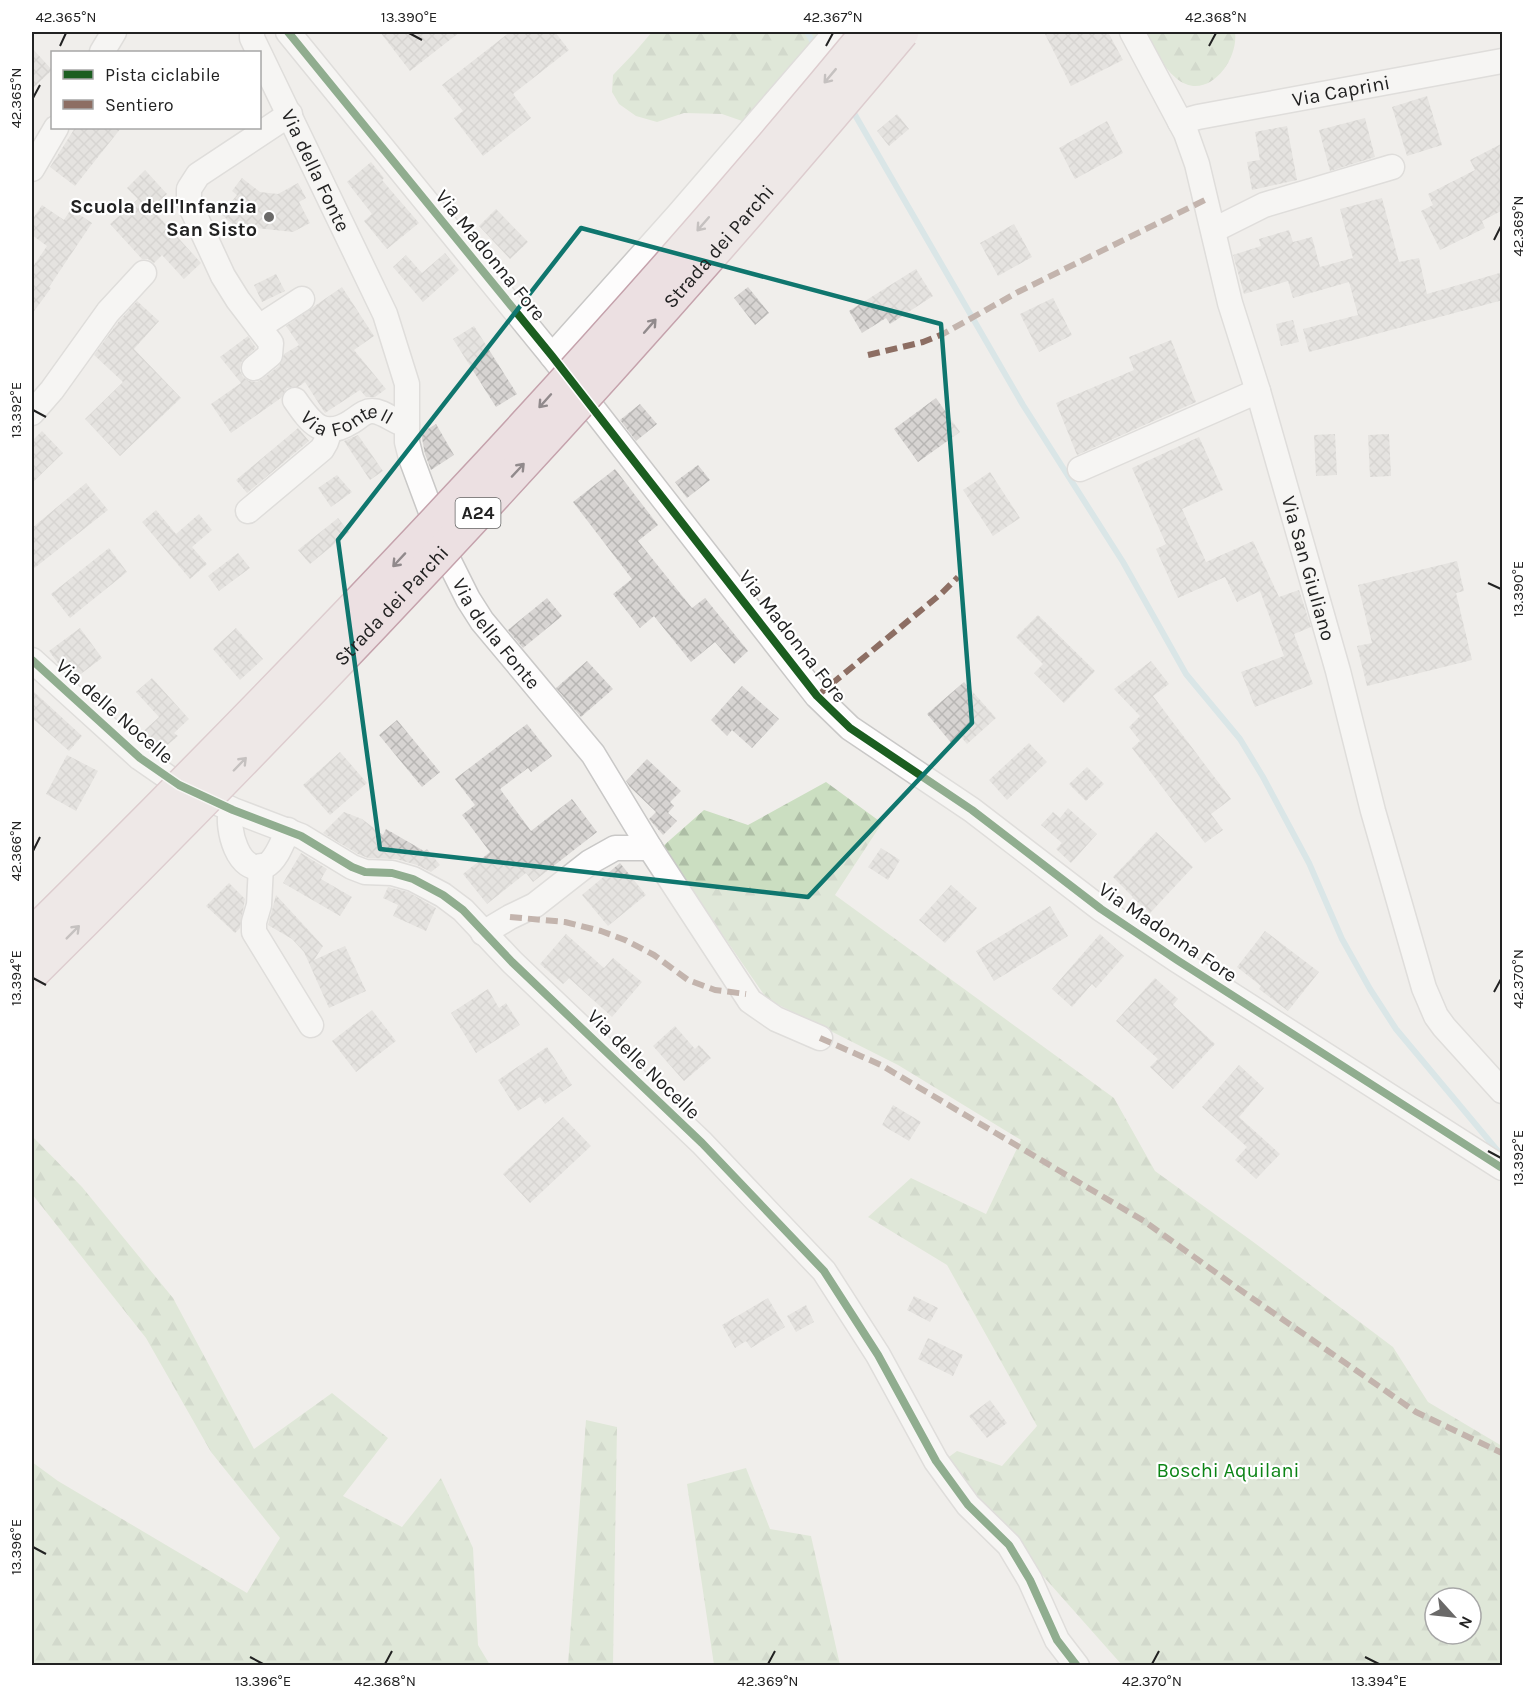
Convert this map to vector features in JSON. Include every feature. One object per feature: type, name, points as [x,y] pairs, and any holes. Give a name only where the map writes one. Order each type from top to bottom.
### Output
[{"type":"highway","name":"Strada dei Parchi","points":[[32,935],[288,679],[462,493],[631,307],[868,32]]},
{"type":"highway","name":"Strada dei Parchi","points":[[32,973],[298,705],[484,507],[646,330],[902,32]]},
{"type":"street","points":[[103,51],[114,32]]},
{"type":"street","name":"Via della Fonte","points":[[252,32],[252,38],[258,51]]},
{"type":"street","name":"Via Madonna Fore","points":[[288,32],[552,356],[817,696],[850,728],[972,810],[1101,909],[1151,943],[1503,1168]]},
{"type":"street","points":[[552,356],[678,215],[836,32]]},
{"type":"street","name":"Via San Giuliano","points":[[1132,32],[1194,153],[1230,303],[1258,391],[1338,671],[1373,811],[1424,988],[1436,1016],[1444,1027],[1503,1091]]},
{"type":"street","name":"Via della Fonte","points":[[261,56],[385,314],[407,384],[409,450],[450,563],[468,599],[482,621],[593,754],[650,848],[750,1001],[776,1019],[820,1038]]},
{"type":"street","name":"Via Caprini","points":[[1180,122],[1503,61]]},
{"type":"street","points":[[254,368],[272,352],[270,340],[244,309],[223,276],[191,207],[188,194],[191,184],[198,175],[290,114]]},
{"type":"street","points":[[32,168],[55,129]]},
{"type":"street","points":[[1214,230],[1264,205],[1392,167]]},
{"type":"street","points":[[32,413],[59,381],[108,312],[144,273]]},
{"type":"street","points":[[259,327],[302,299]]},
{"type":"street","points":[[1080,469],[1258,391]]},
{"type":"street","name":"Via Fonte II","points":[[295,400],[313,423],[322,429],[341,428],[372,411],[407,425]]},
{"type":"street","points":[[248,511],[322,449],[330,430]]},
{"type":"street","name":"Via delle Nocelle","points":[[32,660],[147,764],[179,785],[231,810],[288,830],[358,870],[399,875],[420,883],[451,900],[463,910],[512,962],[702,1143],[824,1271],[878,1355],[936,1461],[964,1500],[1009,1545],[1030,1580],[1057,1640],[1077,1665]]},
{"type":"street","points":[[231,810],[230,820],[236,850],[246,862],[261,866],[271,861],[288,830]]},
{"type":"street","points":[[483,933],[536,905],[590,862],[615,848],[650,848]]},
{"type":"street","points":[[261,866],[259,905],[254,922],[254,932],[311,1025]]},
{"type":"highlighted area","points":[[581,228],[941,324],[972,723],[808,897],[380,849],[338,540]]},
{"type":"green space","points":[[652,32],[820,32],[821,35],[745,122],[722,114],[684,113],[657,122],[636,116],[619,104],[612,92],[613,75]]},
{"type":"green space","points":[[1146,32],[1235,32],[1235,43],[1232,55],[1218,76],[1209,83],[1198,86],[1187,85],[1167,68]]},
{"type":"green space","name":"Boschi Aquilani","points":[[826,782],[882,823],[835,895],[1114,1098],[1155,1171],[1393,1347],[1428,1402],[1502,1446],[1502,1665],[1122,1665],[942,1462],[957,1451],[1002,1466],[1037,1426],[947,1265],[868,1217],[911,1178],[986,1214],[1021,1140],[898,1065],[767,999],[662,847],[704,810],[748,825]]},
{"type":"green space","points":[[32,1136],[82,1187],[173,1298],[254,1449],[332,1393],[388,1438],[343,1496],[402,1527],[441,1478],[473,1548],[478,1645],[490,1665],[32,1665],[32,1462],[58,1481],[247,1593],[280,1538],[211,1452],[146,1338],[32,1194]]},
{"type":"green space","points":[[586,1420],[617,1427],[613,1665],[568,1665]]},
{"type":"green space","points":[[746,1468],[770,1529],[811,1536],[840,1665],[714,1665],[687,1484]]},
{"type":"building","points":[[380,32],[460,32],[410,71]]},
{"type":"building","points":[[510,32],[555,32],[569,50],[513,94],[531,118],[483,156],[454,118],[463,111],[442,85]]},
{"type":"building","points":[[1044,32],[1108,32],[1123,60],[1071,86]]},
{"type":"building","points":[[32,48],[51,71],[32,89]]},
{"type":"building","points":[[1427,96],[1442,145],[1407,156],[1392,107]]},
{"type":"building","points":[[897,114],[909,129],[889,146],[877,131]]},
{"type":"building","points":[[1365,118],[1375,157],[1330,171],[1319,130]]},
{"type":"building","points":[[1107,121],[1123,153],[1075,179],[1059,148]]},
{"type":"building","points":[[1287,126],[1297,180],[1252,190],[1247,162],[1260,160],[1255,132]]},
{"type":"building","points":[[74,129],[120,129],[75,186],[50,167]]},
{"type":"building","points":[[1503,143],[1503,210],[1482,221],[1485,228],[1440,250],[1421,211],[1433,205],[1428,194],[1475,170],[1470,160]]},
{"type":"building","points":[[371,162],[384,178],[382,180],[419,223],[387,249],[364,221],[372,214],[347,182]]},
{"type":"building","points":[[145,170],[167,194],[151,208],[201,263],[184,279],[162,255],[154,263],[148,259],[142,259],[110,224],[138,199],[127,188]]},
{"type":"building","points":[[242,178],[260,192],[278,194],[298,183],[306,198],[299,202],[310,223],[293,232],[248,227],[240,220],[235,226],[221,214],[237,195],[232,191]]},
{"type":"building","points":[[1382,198],[1399,262],[1419,258],[1427,294],[1503,272],[1503,300],[1309,352],[1303,329],[1358,315],[1349,282],[1293,298],[1288,281],[1244,294],[1233,255],[1261,246],[1259,239],[1289,230],[1293,242],[1312,237],[1320,267],[1353,258],[1340,209]]},
{"type":"building","points":[[42,205],[64,220],[71,209],[92,223],[32,314],[32,268],[47,246],[32,235],[32,220]]},
{"type":"building","points":[[496,209],[528,242],[510,259],[479,226]]},
{"type":"building","points":[[1014,224],[1032,257],[998,276],[980,243]]},
{"type":"building","points":[[445,253],[459,270],[423,302],[393,267],[406,255],[422,273]]},
{"type":"building","points":[[916,269],[933,296],[890,324],[886,318],[862,333],[849,311]]},
{"type":"building","points":[[276,274],[285,291],[262,302],[254,285]]},
{"type":"building","points":[[342,287],[374,336],[354,350],[386,389],[375,397],[366,397],[360,390],[325,413],[305,382],[298,387],[287,388],[281,398],[231,433],[211,404],[241,383],[220,357],[248,336],[256,348],[241,362],[240,371],[249,381],[257,382],[279,366],[284,354],[299,345],[286,326]]},
{"type":"building","points":[[748,287],[769,313],[755,325],[734,298]]},
{"type":"building","points":[[1053,298],[1072,335],[1039,352],[1020,314]]},
{"type":"building","points":[[137,301],[159,321],[134,349],[181,398],[120,456],[85,419],[123,382],[94,355]]},
{"type":"building","points":[[1293,320],[1299,342],[1281,346],[1276,324]]},
{"type":"building","points":[[474,326],[517,394],[496,407],[453,339]]},
{"type":"building","points":[[1171,340],[1196,402],[1077,455],[1056,403],[1134,370],[1129,357]]},
{"type":"building","points":[[936,398],[960,432],[918,462],[894,429]]},
{"type":"building","points":[[640,404],[657,424],[636,441],[620,420]]},
{"type":"building","points":[[436,424],[454,455],[431,470],[421,433]]},
{"type":"building","points":[[298,428],[309,441],[247,493],[236,480]]},
{"type":"building","points":[[42,431],[63,453],[32,483],[32,441]]},
{"type":"building","points":[[1335,434],[1337,475],[1316,476],[1314,435]]},
{"type":"building","points":[[1389,434],[1391,476],[1370,477],[1368,435]]},
{"type":"building","points":[[358,435],[383,471],[370,480],[344,441]]},
{"type":"building","points":[[1199,437],[1223,490],[1182,509],[1206,562],[1253,541],[1279,597],[1299,590],[1311,627],[1294,634],[1313,684],[1255,707],[1241,672],[1284,656],[1260,591],[1237,602],[1225,577],[1178,598],[1156,549],[1166,544],[1132,468]]},
{"type":"building","points":[[698,465],[710,480],[687,498],[675,482]]},
{"type":"building","points":[[615,469],[658,525],[638,541],[692,608],[705,598],[748,651],[734,664],[715,642],[691,662],[654,616],[640,628],[613,594],[632,579],[573,502]]},
{"type":"building","points":[[990,472],[1020,518],[993,536],[963,490]]},
{"type":"building","points":[[337,475],[352,492],[331,507],[318,488]]},
{"type":"building","points":[[86,483],[108,510],[32,570],[32,528]]},
{"type":"building","points":[[156,510],[176,534],[199,514],[212,530],[192,547],[207,564],[190,579],[142,522]]},
{"type":"building","points":[[338,518],[349,532],[310,564],[298,550]]},
{"type":"building","points":[[109,548],[127,572],[70,618],[51,594]]},
{"type":"building","points":[[238,553],[250,568],[219,591],[208,576]]},
{"type":"building","points":[[1457,561],[1464,591],[1456,593],[1472,660],[1367,686],[1357,646],[1372,643],[1358,585]]},
{"type":"building","points":[[547,598],[562,616],[523,648],[508,630]]},
{"type":"building","points":[[1038,615],[1095,671],[1064,703],[1034,673],[1043,664],[1016,637]]},
{"type":"building","points":[[80,628],[102,658],[74,679],[49,651]]},
{"type":"building","points":[[236,628],[263,659],[240,680],[213,649]]},
{"type":"building","points":[[587,661],[613,689],[581,717],[556,688]]},
{"type":"building","points":[[1151,661],[1169,684],[1153,696],[1231,799],[1211,814],[1223,830],[1205,843],[1132,748],[1140,741],[1129,727],[1140,716],[1114,689]]},
{"type":"building","points":[[152,678],[189,719],[174,733],[178,736],[158,753],[138,736],[159,717],[136,692]]},
{"type":"building","points":[[964,682],[996,718],[967,744],[961,737],[953,745],[927,714]]},
{"type":"building","points":[[742,686],[779,719],[752,748],[732,730],[727,736],[711,720]]},
{"type":"building","points":[[32,690],[82,736],[69,751],[32,718]]},
{"type":"building","points":[[397,720],[440,772],[422,787],[379,735]]},
{"type":"building","points":[[527,724],[552,756],[531,772],[528,768],[500,789],[531,831],[572,799],[597,832],[533,882],[526,873],[487,904],[463,874],[490,852],[462,815],[475,805],[455,779]]},
{"type":"building","points":[[1029,743],[1047,762],[1007,800],[989,780]]},
{"type":"building","points":[[340,752],[367,783],[330,815],[303,785]]},
{"type":"building","points":[[67,755],[98,771],[76,811],[46,794]]},
{"type":"building","points":[[647,759],[681,791],[670,802],[674,806],[668,813],[677,821],[663,835],[649,819],[656,812],[626,781]]},
{"type":"building","points":[[1087,767],[1104,784],[1086,801],[1069,784]]},
{"type":"building","points":[[1068,808],[1097,834],[1071,863],[1056,849],[1062,843],[1041,825],[1053,812],[1060,818]]},
{"type":"building","points":[[344,812],[362,819],[383,835],[386,829],[424,851],[427,849],[440,865],[431,872],[396,859],[368,858],[358,854],[323,833]]},
{"type":"building","points":[[1156,832],[1193,867],[1150,913],[1113,877]]},
{"type":"building","points":[[881,848],[900,860],[888,880],[868,867]]},
{"type":"building","points":[[301,853],[327,869],[321,879],[352,897],[340,916],[283,883]]},
{"type":"building","points":[[620,863],[646,895],[608,926],[582,895]]},
{"type":"building","points":[[229,883],[245,899],[240,928],[235,933],[206,906]]},
{"type":"building","points":[[951,885],[977,908],[945,943],[919,920]]},
{"type":"building","points":[[388,887],[408,892],[436,908],[426,931],[393,916],[398,905],[383,898]]},
{"type":"building","points":[[276,895],[323,946],[314,960],[345,946],[366,991],[329,1008],[304,952],[292,939],[268,925]]},
{"type":"building","points":[[1050,906],[1068,936],[994,981],[976,951]]},
{"type":"building","points":[[1265,931],[1319,972],[1288,1011],[1259,989],[1261,986],[1237,967]]},
{"type":"building","points":[[566,934],[604,968],[613,958],[642,982],[612,1017],[569,978],[563,984],[540,964]]},
{"type":"building","points":[[1100,934],[1124,956],[1096,988],[1092,984],[1072,1007],[1052,989]]},
{"type":"building","points":[[1155,978],[1178,999],[1173,1005],[1215,1044],[1173,1089],[1150,1067],[1158,1059],[1116,1021]]},
{"type":"building","points":[[488,989],[499,1008],[506,1003],[520,1025],[476,1053],[451,1013]]},
{"type":"building","points":[[372,1010],[396,1041],[356,1072],[332,1041]]},
{"type":"building","points":[[675,1026],[695,1049],[699,1045],[711,1058],[684,1081],[653,1046]]},
{"type":"building","points":[[547,1047],[572,1085],[545,1104],[540,1097],[518,1111],[498,1080]]},
{"type":"building","points":[[1239,1065],[1264,1088],[1239,1117],[1280,1154],[1256,1179],[1235,1160],[1247,1147],[1202,1107]]},
{"type":"building","points":[[893,1105],[921,1122],[909,1141],[882,1125]]},
{"type":"building","points":[[563,1117],[591,1146],[530,1203],[503,1174]]},
{"type":"building","points":[[914,1296],[938,1308],[930,1322],[907,1310]]},
{"type":"building","points":[[768,1298],[785,1327],[751,1348],[746,1341],[735,1348],[722,1325]]},
{"type":"building","points":[[806,1305],[814,1322],[796,1332],[787,1316]]},
{"type":"building","points":[[928,1338],[963,1355],[953,1376],[918,1359]]},
{"type":"building","points":[[990,1400],[1007,1423],[987,1438],[969,1416]]},
{"type":"waterway","points":[[807,32],[816,47]]},
{"type":"waterway","points":[[851,108],[1023,405],[1123,562],[1186,674],[1240,739],[1263,777],[1309,863],[1342,939],[1370,989],[1396,1029],[1502,1156]]},
{"type":"marked path","points":[[868,355],[923,342],[943,334],[1018,292],[1207,199]]},
{"type":"marked path","points":[[817,696],[942,593],[958,577]]},
{"type":"marked path","points":[[510,917],[565,922],[601,931],[654,955],[688,980],[715,990],[746,994]]},
{"type":"marked path","points":[[820,1038],[881,1065],[1144,1221],[1416,1412],[1502,1453]]},
{"type":"cycle path","points":[[288,32],[552,356],[817,696],[850,728],[972,810],[1101,909],[1502,1168]]},
{"type":"cycle path","points":[[32,660],[140,758],[179,785],[233,810],[301,836],[352,867],[365,872],[392,873],[413,879],[443,895],[463,910],[512,962],[702,1143],[824,1271],[878,1355],[936,1461],[968,1505],[1009,1545],[1030,1580],[1057,1640],[1077,1666]]},
{"type":"place","name":"Scuola dell'Infanzia San Sisto","points":[[269,217]]}]
